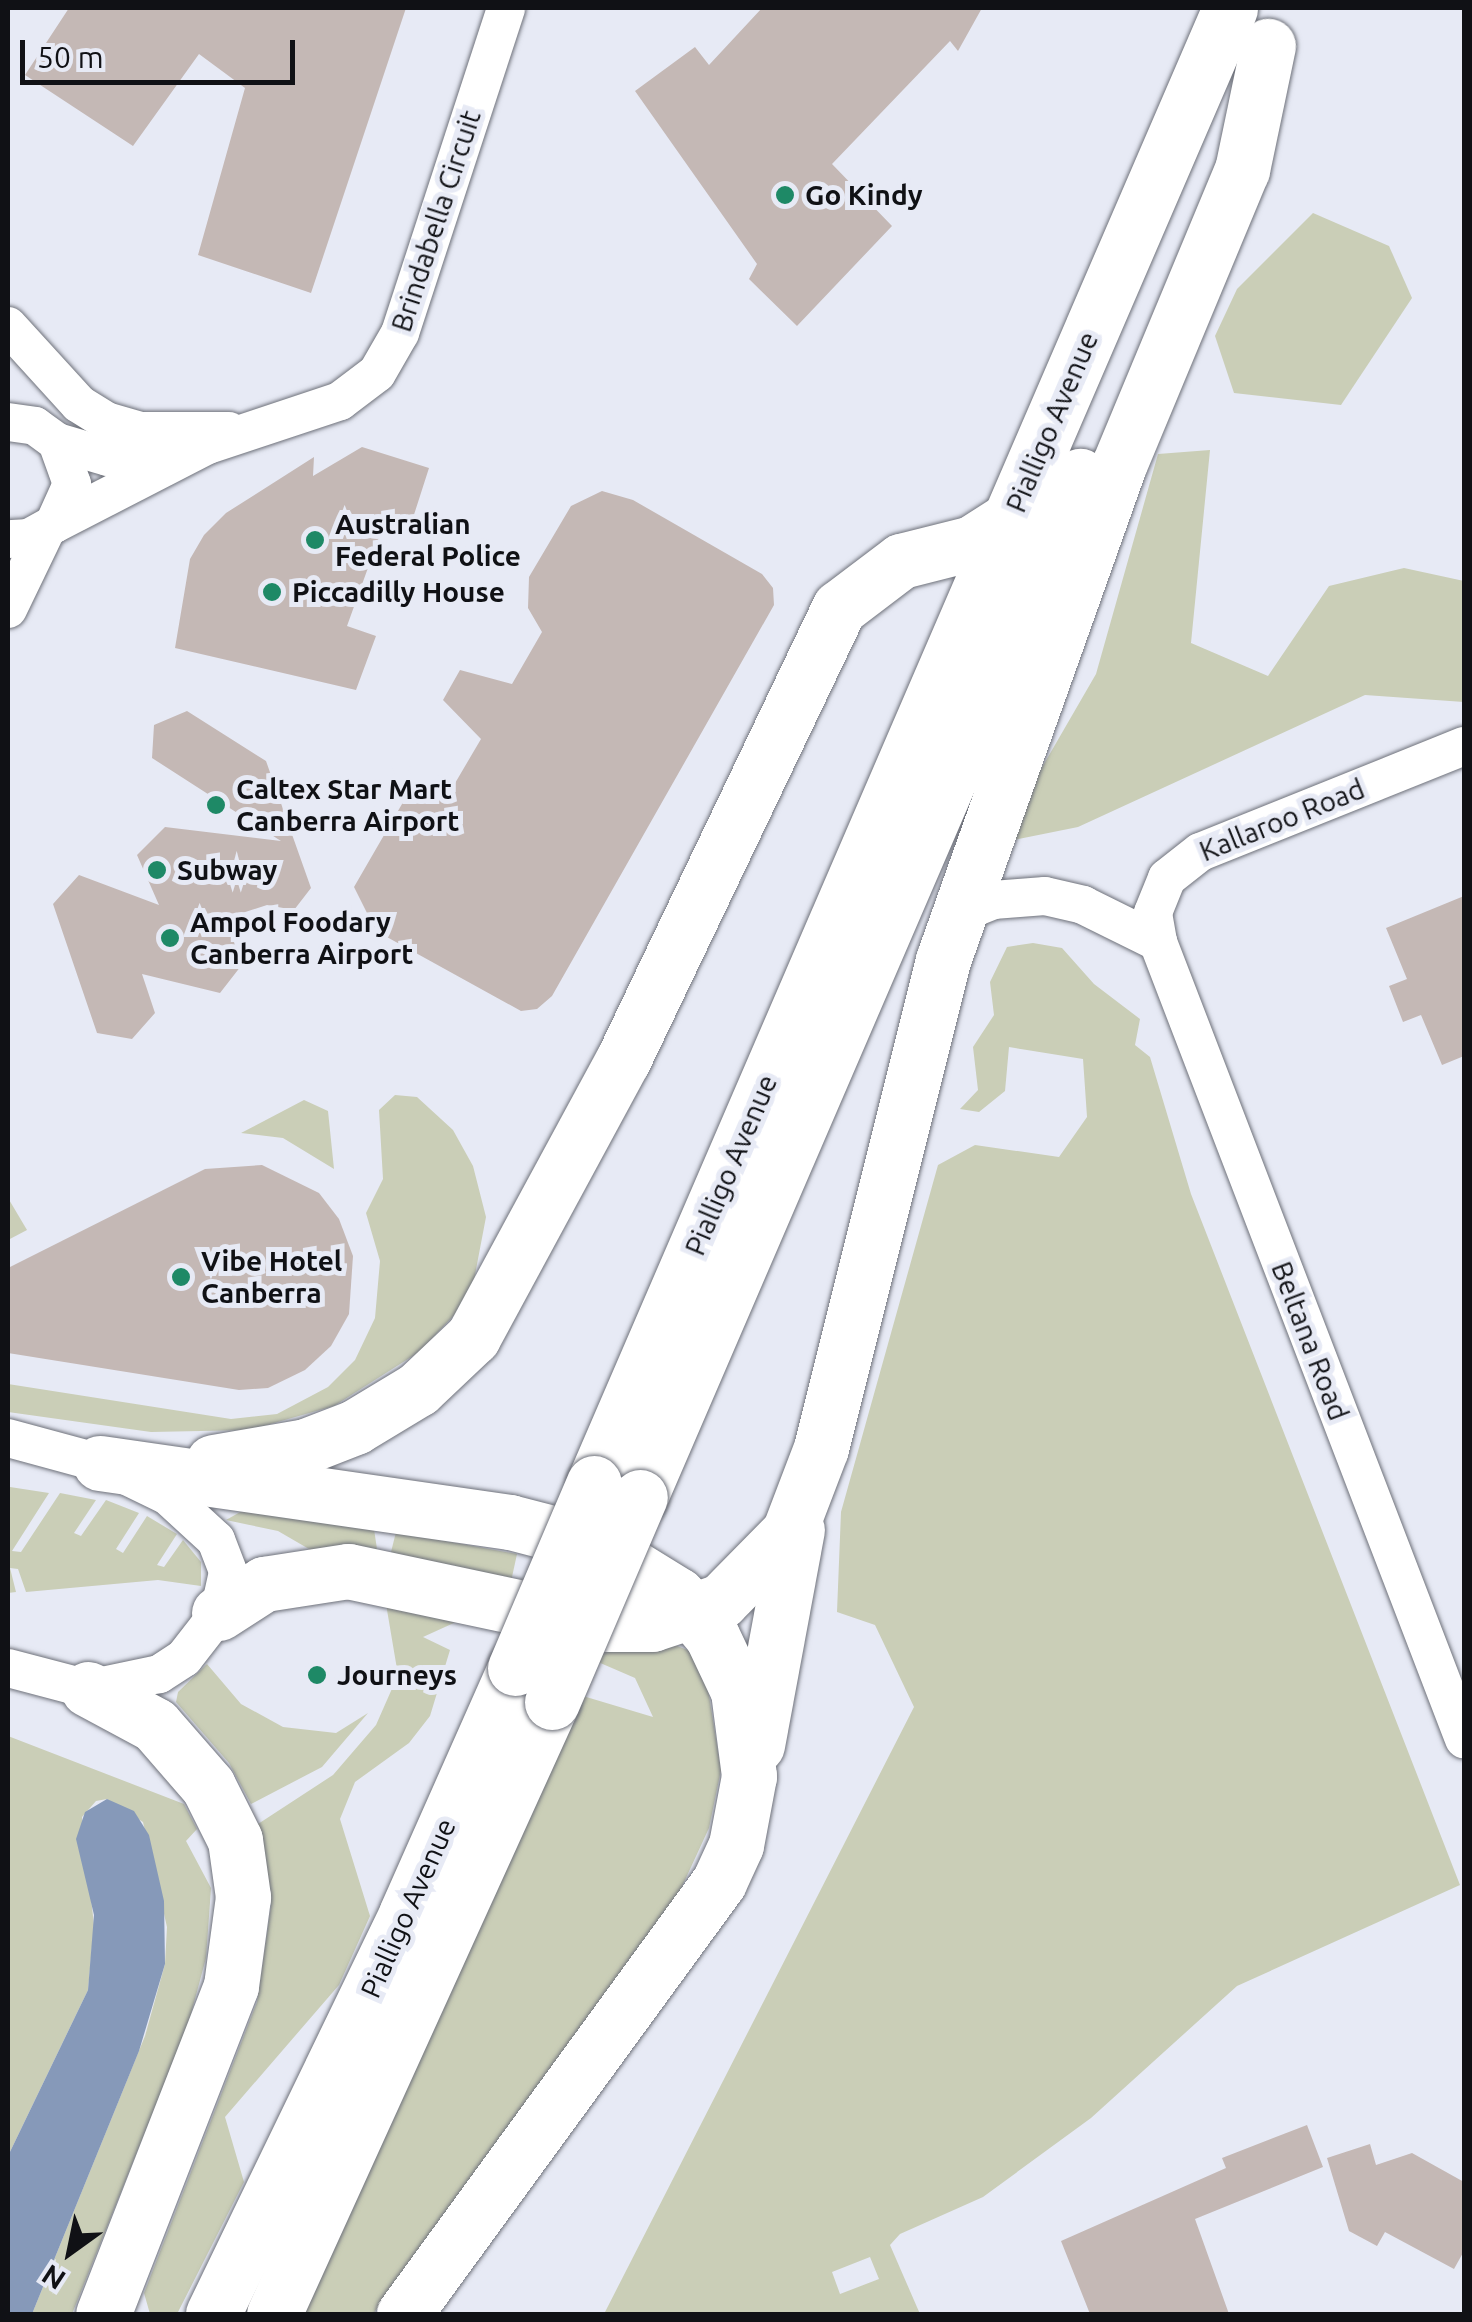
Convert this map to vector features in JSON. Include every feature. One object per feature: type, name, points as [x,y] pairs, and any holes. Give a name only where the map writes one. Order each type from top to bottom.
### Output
[{"type":"main road","name":"Pialligo Avenue","points":[[617,1490],[1011,518],[1230,8]]},
{"type":"main road","name":"Pialligo Avenue","points":[[274,2314],[617,1490],[1276,27]]},
{"type":"main road","points":[[404,2314],[701,1914],[736,1845],[806,1492],[914,1056],[960,914],[1119,465],[1242,170],[1276,27]]},
{"type":"main road","points":[[100,1463],[224,1461],[306,1446],[397,1404],[456,1356],[508,1282],[623,1060],[839,608],[866,581],[901,561],[972,543],[1011,518]]},
{"type":"main road","points":[[100,1463],[568,1535],[640,1567],[695,1615],[738,1692],[747,1737],[746,1796]]},
{"type":"main road","points":[[219,1613],[274,1580],[348,1571],[597,1624],[634,1626],[695,1615],[763,1566],[790,1532],[806,1492]]},
{"type":"main road","name":"Pialligo Avenue","points":[[213,2314],[406,1914],[533,1685]]},
{"type":"main road","points":[[88,1688],[140,1714],[191,1762],[228,1822],[243,1886],[230,1986],[104,2314]]},
{"type":"street","name":"Brindabella Circuit","points":[[8,539],[50,527],[208,445],[348,397],[388,358],[506,8]]},
{"type":"street","points":[[8,326],[78,404],[106,421],[140,431],[252,431]]},
{"type":"street","points":[[8,342],[36,388],[72,484],[8,609]]},
{"type":"street","points":[[8,422],[108,457],[208,445]]},
{"type":"street","name":"Kallaroo Road","points":[[1158,942],[1156,901],[1185,861],[1464,746]]},
{"type":"street","points":[[960,914],[994,900],[1046,896],[1098,912],[1158,942]]},
{"type":"street","name":"Beltana Road","points":[[1158,942],[1464,1739]]},
{"type":"street","points":[[8,1438],[100,1463],[180,1504],[216,1540],[228,1572],[219,1613],[168,1670],[88,1688],[8,1668]]},
{"type":"green space","points":[[1313,213],[1389,246],[1412,298],[1341,405],[1234,393],[1215,336],[1237,289]]},
{"type":"green space","points":[[1210,450],[1191,643],[1268,676],[1329,586],[1404,568],[1464,581],[1464,702],[1365,695],[1078,827],[1014,840],[1037,776],[1096,674],[1158,454]]},
{"type":"green space","points":[[1033,943],[1062,948],[1094,984],[1140,1019],[1135,1045],[1150,1057],[1191,1194],[1460,1885],[1237,1986],[1091,2118],[983,2197],[900,2234],[890,2245],[920,2314],[604,2314],[914,1707],[875,1625],[837,1612],[841,1512],[938,1165],[975,1145],[1059,1157],[1087,1117],[1083,1059],[1009,1047],[1005,1091],[979,1112],[960,1109],[978,1090],[973,1047],[994,1015],[990,982],[1007,947]],"holes":[[[870,2257],[879,2279],[840,2294],[832,2272]]]},
{"type":"green space","points":[[395,1095],[417,1097],[453,1130],[473,1166],[486,1217],[474,1280],[459,1310],[419,1352],[334,1406],[250,1430],[151,1432],[8,1412],[8,1384],[231,1419],[277,1414],[328,1387],[355,1360],[375,1318],[380,1261],[366,1213],[383,1179],[379,1110]]},
{"type":"green space","points":[[304,1100],[328,1111],[334,1169],[283,1138],[241,1133]]},
{"type":"green space","points":[[8,1198],[27,1230],[8,1240]]},
{"type":"green space","points":[[10,1487],[49,1493],[12,1551],[21,1552],[60,1493],[96,1500],[74,1533],[81,1536],[106,1500],[139,1513],[116,1549],[123,1553],[147,1516],[177,1534],[157,1565],[164,1567],[183,1540],[201,1562],[201,1586],[158,1580],[26,1592],[18,1569],[10,1568],[16,1592],[8,1593]]},
{"type":"green space","points":[[242,1511],[374,1529],[377,1549],[321,1556],[278,1531],[226,1520]]},
{"type":"green space","points":[[396,1532],[517,1554],[510,1586],[391,1552]]},
{"type":"green space","points":[[386,1604],[456,1622],[423,1637],[450,1650],[430,1716],[409,1743],[355,1782],[340,1819],[370,1916],[339,1985],[225,2117],[244,2182],[177,2314],[150,2314],[144,2293],[257,2002],[271,1906],[258,1824],[333,1775],[376,1725],[398,1675]]},
{"type":"green space","points":[[672,1644],[690,1651],[707,1683],[721,1770],[709,1828],[679,1893],[373,2314],[302,2314],[583,1696],[653,1717],[635,1678],[598,1662],[605,1646]]},
{"type":"green space","points":[[207,1664],[241,1704],[283,1727],[336,1733],[368,1713],[322,1767],[251,1804],[229,1763],[176,1702],[178,1692]]},
{"type":"green space","points":[[8,1736],[184,1804],[197,1829],[186,1841],[211,1888],[206,1958],[188,2025],[72,2314],[32,2314],[145,2036],[165,1964],[167,1927],[143,1822],[107,1799],[96,1801],[82,1817],[94,1925],[88,1990],[8,2156]]},
{"type":"water","points":[[107,1799],[134,1811],[149,1835],[164,1901],[165,1964],[139,2051],[32,2314],[8,2314],[8,2156],[88,1990],[94,1915],[76,1839],[85,1812]]},
{"type":"building","points":[[69,8],[406,8],[311,293],[198,255],[245,88],[199,54],[133,146],[25,75]]},
{"type":"building","name":"Go Kindy","points":[[762,8],[982,8],[958,51],[950,41],[832,164],[892,226],[797,326],[749,279],[757,264],[635,91],[695,47],[709,65]]},
{"type":"building","name":"Piccadilly House","points":[[362,447],[429,468],[411,524],[386,518],[347,626],[376,636],[356,690],[175,648],[190,559],[204,535],[226,513],[314,457],[313,476]]},
{"type":"building","points":[[602,491],[633,500],[762,574],[773,588],[774,605],[552,996],[537,1009],[521,1011],[376,931],[354,887],[402,804],[423,791],[451,790],[481,739],[443,700],[460,670],[512,684],[542,632],[528,608],[529,577],[571,506]]},
{"type":"building","points":[[187,711],[266,761],[311,888],[294,910],[267,905],[227,918],[241,966],[220,993],[142,974],[155,1013],[132,1039],[97,1033],[53,904],[79,875],[159,905],[137,855],[165,827],[281,841],[152,758],[154,725]]},
{"type":"building","points":[[1464,896],[1464,1056],[1442,1065],[1421,1015],[1403,1022],[1389,986],[1407,979],[1386,928]]},
{"type":"building","name":"Vibe Hotel Canberra","points":[[262,1165],[319,1193],[339,1219],[353,1256],[349,1314],[331,1346],[305,1370],[268,1388],[239,1390],[8,1353],[8,1268],[205,1169]]},
{"type":"building","points":[[1307,2125],[1323,2167],[1195,2219],[1229,2314],[1090,2314],[1061,2241],[1226,2168],[1222,2158]]},
{"type":"building","points":[[1370,2144],[1376,2165],[1412,2153],[1464,2182],[1464,2251],[1454,2269],[1385,2232],[1377,2246],[1349,2231],[1327,2158]]},
{"type":"place","name":"Go Kindy","points":[[785,195]]},
{"type":"place","name":"Australian Federal Police","points":[[315,540]]},
{"type":"place","name":"Piccadilly House","points":[[272,592]]},
{"type":"place","name":"Caltex Star Mart Canberra Airport","points":[[216,805]]},
{"type":"place","name":"Subway","points":[[157,870]]},
{"type":"place","name":"Ampol Foodary Canberra Airport","points":[[170,938]]},
{"type":"place","name":"Vibe Hotel Canberra","points":[[181,1277]]},
{"type":"place","name":"Journeys","points":[[317,1675]]}]
